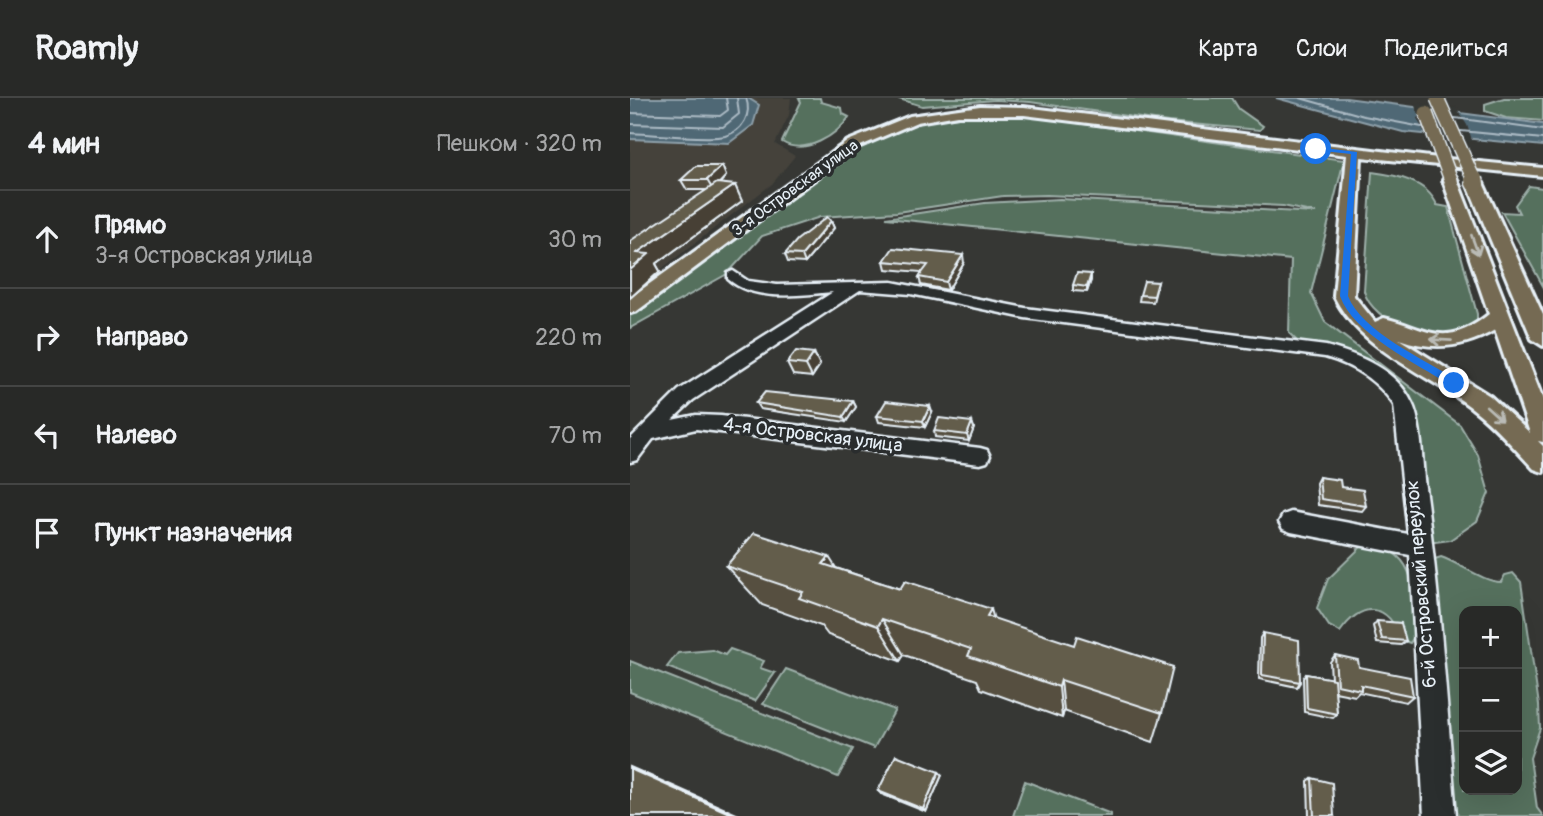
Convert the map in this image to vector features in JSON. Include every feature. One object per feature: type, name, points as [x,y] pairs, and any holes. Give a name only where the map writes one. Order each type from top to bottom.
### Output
[{"type":"main road","points":[[1420,98],[1543,433]]},
{"type":"main road","points":[[1437,98],[1482,176],[1540,328]]},
{"type":"main road","name":"3-я Островская улица","points":[[630,307],[853,144],[888,127],[919,117],[978,109],[1024,111],[1543,174]]},
{"type":"main road","points":[[1359,153],[1359,288],[1360,301],[1366,310],[1390,327],[1408,335],[1450,341],[1476,334],[1501,315]]},
{"type":"main road","points":[[1359,153],[1344,296],[1349,310],[1370,329],[1483,404],[1543,462]]},
{"type":"main road","points":[[1482,176],[1543,174]]},
{"type":"street","points":[[733,275],[744,285],[776,289],[850,288]]},
{"type":"street","name":"6-й Островский переулок","points":[[850,288],[871,285],[897,288],[1025,313],[1326,352],[1367,368],[1392,387],[1404,405],[1421,547],[1440,816]]},
{"type":"street","points":[[630,454],[646,433],[686,395],[850,288]]},
{"type":"street","name":"4-я Островская улица","points":[[646,433],[696,422],[981,456]]},
{"type":"street","points":[[1291,522],[1421,547]]},
{"type":"shaded area","points":[[630,98],[791,98],[789,115],[775,144],[795,156],[772,184],[664,267],[630,299]]},
{"type":"green space","points":[[799,98],[820,98],[821,102],[842,108],[843,114],[849,117],[820,142],[800,147],[791,146],[782,142],[801,102]]},
{"type":"green space","points":[[896,98],[1232,98],[1239,109],[1263,126],[1260,130],[1168,122],[1030,102],[995,100],[922,106]]},
{"type":"green space","points":[[1504,98],[1543,98],[1543,121],[1506,118],[1485,111],[1485,104]]},
{"type":"green space","points":[[981,114],[1012,114],[1344,160],[1311,293],[1325,322],[1460,425],[1478,455],[1489,493],[1477,521],[1450,540],[1428,543],[1394,382],[1349,354],[1298,342],[1289,333],[1291,260],[886,218],[985,203],[1060,199],[1316,213],[1283,206],[1047,195],[1003,196],[897,212],[820,217],[762,236],[727,274],[630,328],[630,316],[870,141],[918,122]]},
{"type":"green space","points":[[1372,172],[1410,181],[1426,190],[1437,205],[1448,207],[1477,314],[1477,323],[1469,329],[1451,336],[1421,334],[1391,322],[1369,303],[1364,291]]},
{"type":"green space","points":[[1529,186],[1543,188],[1543,286],[1502,212],[1519,213],[1515,205]]},
{"type":"green space","points":[[1365,543],[1383,547],[1395,554],[1410,575],[1415,635],[1410,643],[1401,640],[1396,627],[1382,613],[1374,610],[1357,615],[1340,632],[1329,626],[1317,608],[1328,579]]},
{"type":"green space","points":[[1441,557],[1494,581],[1501,582],[1505,575],[1513,573],[1521,582],[1539,705],[1540,728],[1530,758],[1537,808],[1543,816],[1453,816],[1432,560]]},
{"type":"green space","points":[[730,649],[764,661],[760,668],[775,673],[755,701],[667,667],[678,653],[713,650],[725,655]]},
{"type":"green space","points":[[630,661],[853,749],[838,777],[630,692]]},
{"type":"green space","points":[[786,669],[895,710],[874,748],[763,704]]},
{"type":"green space","points":[[1025,781],[1111,814],[1111,816],[1013,816]]},
{"type":"water","points":[[630,98],[748,98],[759,105],[753,125],[729,143],[630,139]]},
{"type":"water","points":[[1276,98],[1346,98],[1543,124],[1543,146],[1403,132]]},
{"type":"pier","points":[[1414,103],[1456,108],[1467,125],[1473,143],[1427,138],[1417,118],[1419,117]]},
{"type":"building","points":[[696,166],[722,166],[707,180],[681,180]]},
{"type":"building","points":[[717,183],[735,185],[637,253],[649,254],[630,270],[630,241]]},
{"type":"building","points":[[827,217],[831,221],[802,255],[785,254],[797,240]]},
{"type":"building","points":[[893,248],[963,255],[946,282],[919,277],[928,265],[884,261]]},
{"type":"building","points":[[1077,273],[1091,274],[1087,287],[1073,285]]},
{"type":"building","points":[[1144,281],[1158,282],[1154,296],[1140,295]]},
{"type":"building","points":[[796,351],[814,353],[806,365],[787,363]]},
{"type":"building","points":[[765,392],[853,401],[843,417],[756,403]]},
{"type":"building","points":[[886,401],[930,406],[923,421],[877,416]]},
{"type":"building","points":[[939,418],[972,422],[967,435],[934,431]]},
{"type":"building","points":[[1319,477],[1340,480],[1341,487],[1363,490],[1366,506],[1321,499]]},
{"type":"building","points":[[754,533],[829,557],[823,564],[900,589],[905,581],[991,609],[987,616],[1074,645],[1077,636],[1173,667],[1162,713],[1061,680],[1059,687],[968,656],[971,649],[882,619],[878,626],[799,598],[803,592],[726,566]]},
{"type":"building","points":[[1377,621],[1401,623],[1406,641],[1382,639]]},
{"type":"building","points":[[1263,633],[1299,640],[1300,682],[1262,675]]},
{"type":"building","points":[[1335,655],[1358,660],[1359,667],[1410,677],[1413,696],[1361,685],[1361,690],[1337,685]]},
{"type":"building","points":[[1306,674],[1334,679],[1337,714],[1307,708]]},
{"type":"building","points":[[896,755],[939,772],[923,809],[878,791]]},
{"type":"building","points":[[630,769],[736,816],[630,816]]},
{"type":"building","points":[[1312,778],[1332,783],[1334,816],[1314,816]]},
{"type":"route","points":[[1316,149],[1354,152],[1344,296],[1349,310],[1370,329],[1454,383]]}]
